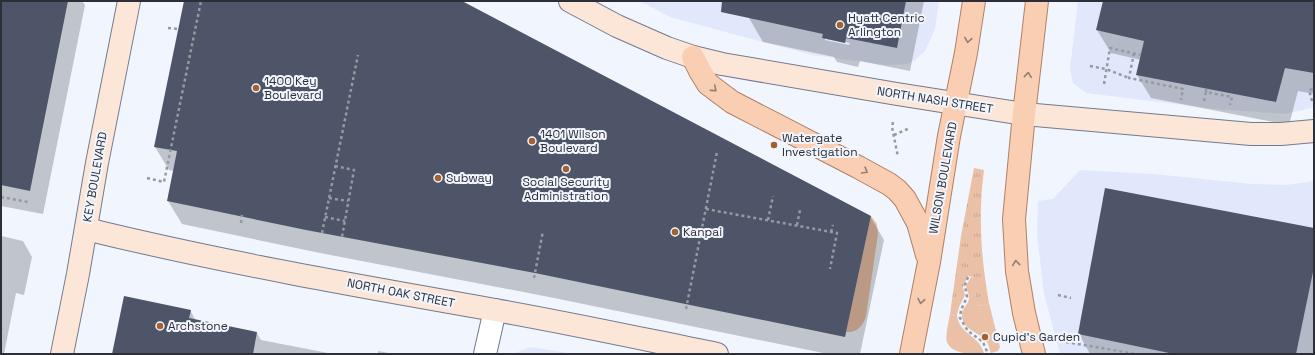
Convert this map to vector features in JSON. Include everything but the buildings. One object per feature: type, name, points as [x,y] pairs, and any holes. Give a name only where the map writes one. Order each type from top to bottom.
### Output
[{"type":"main road","name":"WILSON BOULEVARD","points":[[912,354],[974,1]]},
{"type":"main road","points":[[1034,354],[1024,313],[1017,271],[1015,240],[1016,200],[1037,1]]},
{"type":"main road","points":[[693,57],[708,84],[732,102],[858,166],[897,190],[905,199],[918,223],[929,262]]},
{"type":"street","name":"KEY BOULEVARD","points":[[62,354],[129,1]]},
{"type":"street","name":"NORTH NASH STREET","points":[[570,1],[635,34],[693,57],[722,64],[1024,114],[1251,134],[1281,134],[1314,131]]},
{"type":"street","name":"NORTH OAK STREET","points":[[86,229],[165,248],[495,310],[716,354]]},
{"type":"street","points":[[485,354],[495,310]]},
{"type":"path","points":[[147,178],[164,182],[201,1]]},
{"type":"path","points":[[168,28],[178,29]]},
{"type":"path","points":[[1104,84],[1110,48],[1141,55]]},
{"type":"path","points":[[1129,78],[1134,53]]},
{"type":"path","points":[[322,233],[324,217],[358,55]]},
{"type":"path","points":[[1090,66],[1106,69],[1129,78],[1183,89],[1181,102]]},
{"type":"path","points":[[1312,101],[1309,90],[1314,89]]},
{"type":"path","points":[[1204,100],[1206,90],[1232,97],[1230,106]]},
{"type":"path","points":[[893,122],[898,158]]},
{"type":"path","points":[[894,135],[910,128]]},
{"type":"path","points":[[686,309],[717,152]]},
{"type":"path","points":[[335,166],[354,170],[342,237]]},
{"type":"path","points":[[768,220],[773,196]]},
{"type":"path","points":[[1,197],[28,202]]},
{"type":"path","points":[[329,198],[348,201]]},
{"type":"path","points":[[706,208],[837,233],[830,269]]},
{"type":"path","points":[[797,225],[800,210]]},
{"type":"path","points":[[241,223],[242,215]]},
{"type":"path","points":[[324,217],[345,222]]},
{"type":"path","points":[[832,232],[833,225]]},
{"type":"path","points":[[534,278],[543,231]]},
{"type":"path","points":[[968,277],[965,285],[967,297],[961,310],[960,318],[968,332],[984,342],[988,354]]},
{"type":"path","points":[[1058,295],[1071,298]]},
{"type":"path","points":[[1066,342],[1136,354]]},
{"type":"shaded area","points":[[640,1],[939,1],[935,29],[925,51],[915,60],[907,64],[886,65],[812,55],[670,17]]},
{"type":"shaded area","points":[[1078,1],[1314,1],[1314,107],[1286,114],[1215,109],[1086,93],[1073,83],[1070,69]]},
{"type":"shaded area","points":[[1080,170],[1154,174],[1252,184],[1286,185],[1314,181],[1314,354],[1061,354],[1044,294],[1037,234],[1038,201],[1053,199]]},
{"type":"shaded area","points":[[530,347],[557,351],[573,354],[513,354]]},
{"type":"green space","points":[[974,168],[984,170],[981,203],[981,236],[989,303],[982,306],[975,302],[979,282],[973,277],[968,276],[963,287],[965,295],[957,315],[950,314],[961,236]]},
{"type":"green space","points":[[871,216],[877,224],[878,234],[866,316],[859,328],[846,332]]},
{"type":"green space","points":[[971,277],[976,278],[979,282],[979,287],[975,295],[976,302],[982,306],[989,303],[1000,347],[998,351],[991,353],[986,341],[968,328],[963,321],[962,314],[969,299],[966,286]]},
{"type":"green space","points":[[950,314],[957,315],[962,327],[979,343],[984,354],[958,352],[950,346],[947,342],[946,336]]},
{"type":"place","name":"Hyatt Centric Arlington","points":[[840,25]]},
{"type":"place","name":"1400 Key Boulevard","points":[[256,88]]},
{"type":"place","name":"1401 Wilson Boulevard","points":[[532,141]]},
{"type":"place","name":"Watergate Investigation","points":[[774,145]]},
{"type":"place","name":"Social Security Administration","points":[[566,169]]},
{"type":"place","name":"Subway","points":[[438,178]]},
{"type":"place","name":"Kanpai","points":[[675,232]]},
{"type":"place","name":"Archstone","points":[[160,326]]},
{"type":"place","name":"Cupid's Garden","points":[[985,337]]}]
